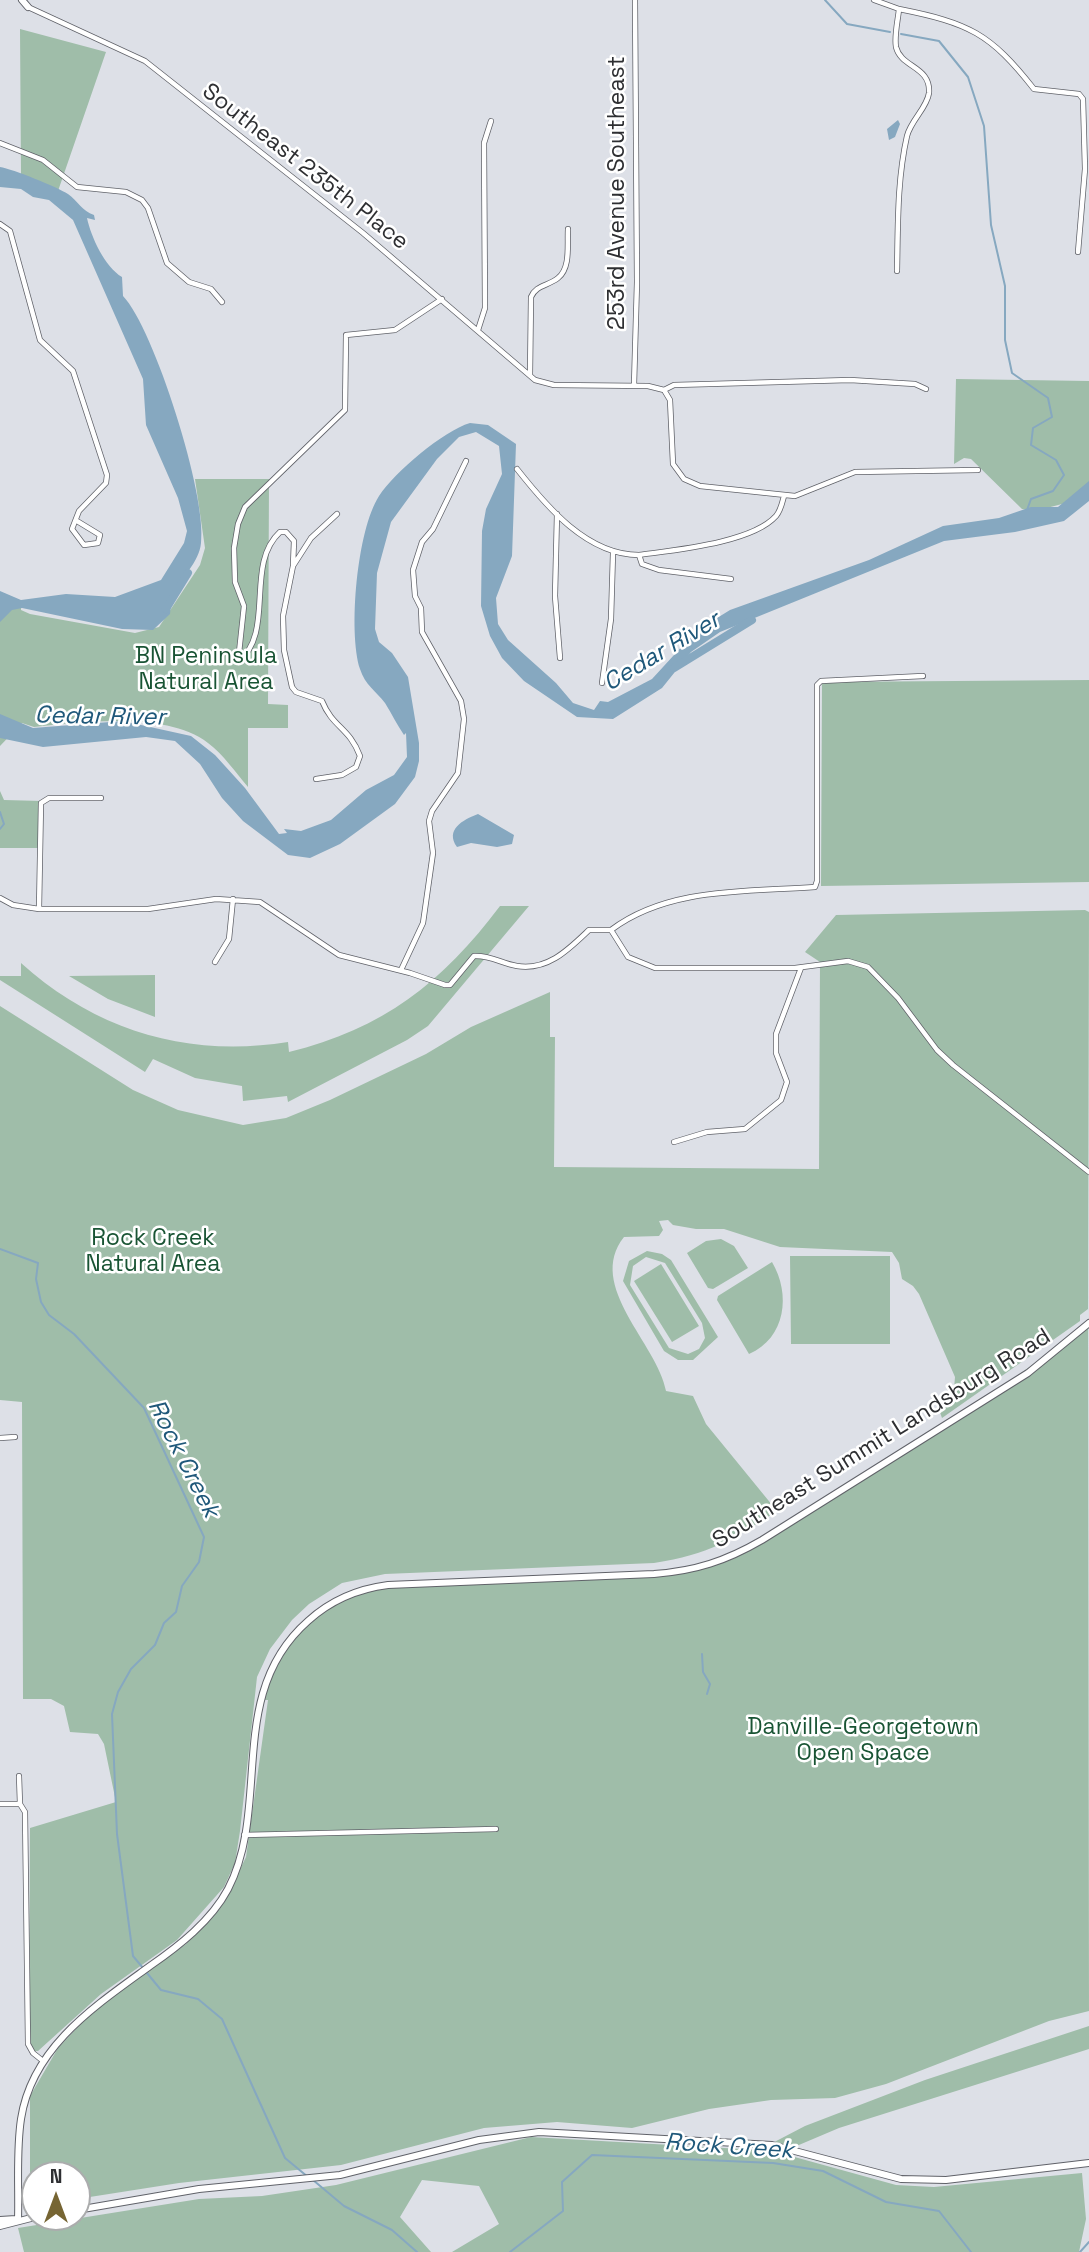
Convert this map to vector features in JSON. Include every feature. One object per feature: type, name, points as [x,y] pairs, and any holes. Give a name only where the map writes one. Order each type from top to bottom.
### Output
[{"type":"street","points":[[22,0],[28,7]]},
{"type":"street","name":"253rd Avenue Southeast","points":[[634,385],[637,282],[635,0]]},
{"type":"street","points":[[874,0],[947,20],[982,35],[1001,48],[1034,89],[1079,94],[1083,100],[1085,169],[1078,252]]},
{"type":"street","name":"Southeast 235th Place","points":[[28,7],[145,61],[185,96],[325,202],[530,376],[542,383],[634,385]]},
{"type":"street","points":[[897,271],[898,202],[906,142],[911,125],[929,94],[924,74],[902,58],[897,49],[899,9]]},
{"type":"street","points":[[478,330],[485,308],[484,143],[491,121]]},
{"type":"street","points":[[0,143],[43,160],[78,187],[126,192],[142,200],[148,208],[167,262],[189,282],[211,289],[222,302]]},
{"type":"street","points":[[0,224],[10,231],[40,340],[73,371],[107,475],[106,483],[79,511],[72,529],[83,545],[98,543],[100,535],[77,521]]},
{"type":"street","points":[[530,376],[531,297],[535,290],[562,274],[566,265],[568,229]]},
{"type":"street","points":[[316,779],[342,775],[356,767],[360,757],[348,731],[329,718],[322,701],[296,692],[292,687],[284,650],[284,616],[293,566],[294,541],[286,532],[281,532],[273,539],[266,554],[252,648],[238,662],[244,607],[233,567],[238,523],[245,507],[345,410],[346,335],[395,330],[442,299]]},
{"type":"street","points":[[634,385],[664,390],[674,385],[850,380],[915,384],[926,389]]},
{"type":"street","points":[[664,390],[670,400],[673,464],[684,479],[709,488],[757,490],[784,496],[800,496],[840,476],[855,472],[978,470]]},
{"type":"street","points":[[401,970],[423,923],[433,853],[429,821],[432,811],[458,773],[464,719],[461,701],[422,632],[421,607],[415,596],[413,570],[422,542],[433,529],[466,461]]},
{"type":"street","points":[[517,469],[557,514],[586,538],[612,553],[639,555],[705,546],[735,537],[774,518],[784,496]]},
{"type":"street","points":[[293,566],[311,538],[337,514]]},
{"type":"street","points":[[557,514],[555,596],[560,658]]},
{"type":"street","points":[[602,683],[611,619],[612,553]]},
{"type":"street","points":[[639,555],[642,564],[660,570],[731,579]]},
{"type":"street","points":[[611,930],[628,917],[658,904],[701,895],[816,885],[817,685],[821,681],[923,676]]},
{"type":"street","points":[[39,909],[43,800],[101,798]]},
{"type":"street","points":[[0,898],[13,905],[39,909],[148,909],[233,900],[268,905],[319,944],[340,955],[450,985],[474,956],[486,956],[517,966],[528,966],[557,959],[589,930],[603,928],[611,930],[628,957],[655,968],[801,968],[848,961],[868,967],[898,998],[937,1051],[1088,1172]]},
{"type":"street","points":[[215,962],[229,939],[233,900]]},
{"type":"street","points":[[674,1142],[708,1132],[746,1129],[781,1101],[787,1082],[776,1054],[775,1034],[801,968]]},
{"type":"street","name":"Southeast Summit Landsburg Road","points":[[18,2220],[20,2122],[29,2090],[43,2061],[74,2025],[177,1946],[212,1911],[229,1888],[239,1861],[258,1711],[264,1685],[277,1658],[293,1635],[330,1604],[355,1591],[388,1585],[654,1574],[693,1570],[722,1562],[762,1540],[1028,1373],[1089,1323]]},
{"type":"street","points":[[0,1438],[15,1437]]},
{"type":"street","points":[[19,1776],[20,1804],[25,1812],[28,2043],[33,2053],[43,2061]]},
{"type":"street","points":[[0,1804],[20,1804]]},
{"type":"street","points":[[243,1835],[496,1829]]},
{"type":"street","points":[[91,2208],[199,2189],[340,2175],[523,2132],[772,2145],[883,2176],[912,2179],[946,2180],[1089,2163]]},
{"type":"street","points":[[0,2226],[21,2219]]},
{"type":"street","points":[[0,2220],[18,2220]]},
{"type":"green space","points":[[20,29],[106,52],[58,191],[21,174]]},
{"type":"green space","points":[[956,379],[1089,381],[1089,497],[1035,511],[1022,509],[971,459],[964,458],[954,464]]},
{"type":"green space","name":"BN Peninsula Natural Area","points":[[195,479],[269,479],[268,704],[288,705],[288,728],[248,728],[248,787],[208,743],[191,733],[170,726],[124,721],[34,727],[22,723],[0,746],[0,594],[21,603],[21,610],[30,614],[135,633],[159,627],[200,565],[205,548]]},
{"type":"green space","points":[[1089,680],[1089,882],[821,886],[822,682]]},
{"type":"green space","points":[[0,791],[4,800],[42,801],[42,848],[0,848]]},
{"type":"green space","points":[[500,906],[529,906],[428,1026],[407,1040],[288,1102],[287,1096],[243,1101],[242,1086],[195,1078],[153,1059],[145,1072],[0,980],[0,976],[21,976],[21,963],[50,987],[80,1006],[112,1022],[146,1034],[215,1046],[288,1042],[289,1052],[353,1030],[408,999],[456,958]]},
{"type":"green space","name":"Rock Creek Natural Area","points":[[1089,912],[1088,1309],[1080,1315],[1080,1321],[942,1418],[937,1404],[954,1389],[955,1377],[919,1294],[902,1279],[899,1263],[892,1252],[780,1247],[724,1229],[696,1229],[673,1225],[668,1220],[659,1221],[663,1230],[659,1236],[624,1237],[614,1256],[613,1275],[618,1295],[651,1354],[666,1391],[693,1396],[706,1424],[777,1511],[746,1531],[705,1551],[654,1563],[385,1574],[342,1583],[309,1604],[292,1620],[270,1649],[257,1677],[235,1863],[224,1887],[177,1940],[101,1994],[38,2051],[33,2051],[29,2041],[30,1828],[116,1802],[104,1744],[98,1734],[70,1732],[64,1706],[51,1699],[23,1699],[22,1402],[0,1400],[0,1006],[133,1090],[178,1110],[243,1125],[286,1118],[330,1100],[426,1054],[471,1027],[550,992],[550,1037],[555,1037],[554,1167],[819,1169],[820,962],[805,952],[836,915]]},
{"type":"green space","points":[[155,975],[155,1017],[108,999],[69,976]]},
{"type":"green space","points":[[721,1239],[734,1246],[748,1268],[713,1289],[708,1288],[687,1253],[706,1241]]},
{"type":"green space","points":[[647,1251],[662,1254],[671,1260],[718,1337],[693,1360],[678,1360],[664,1351],[623,1281],[629,1261]],"holes":[[[646,1257],[665,1263],[702,1323],[705,1338],[699,1349],[688,1354],[669,1348],[630,1285],[633,1266]]]},
{"type":"green space","points":[[790,1256],[890,1256],[890,1344],[791,1344]]},
{"type":"green space","points":[[772,1262],[782,1288],[782,1314],[771,1337],[749,1354],[717,1300],[718,1296]]},
{"type":"green space","points":[[661,1264],[699,1326],[672,1342],[634,1281]]},
{"type":"green space","name":"Danville-Georgetown Open Space","points":[[1088,1326],[1089,2011],[1049,2021],[886,2084],[835,2098],[771,2100],[709,2109],[632,2128],[557,2122],[484,2128],[341,2165],[179,2183],[91,2197],[91,2161],[30,2161],[30,2096],[58,2048],[94,2010],[186,1944],[223,1904],[246,1857],[268,1700],[260,1700],[266,1678],[283,1643],[309,1617],[362,1589],[685,1570],[736,1554],[921,1443]]},
{"type":"green space","points":[[1089,2026],[1089,2049],[839,2128],[780,2153],[896,2185],[934,2187],[1082,2173],[1086,2219],[1079,2252],[452,2252],[499,2224],[479,2186],[422,2180],[400,2217],[431,2252],[24,2252],[18,2228],[21,2228],[21,2231],[91,2231],[91,2216],[199,2199],[262,2196],[336,2185],[531,2137],[759,2150],[805,2126],[925,2080]]},
{"type":"water","points":[[898,120],[900,124],[895,137],[889,140],[887,129]]},
{"type":"water","points":[[0,167],[62,191],[94,215],[95,220],[87,218],[92,234],[105,259],[122,277],[123,296],[136,314],[149,342],[176,415],[196,490],[201,543],[194,563],[173,593],[170,614],[153,630],[122,629],[22,608],[12,610],[0,622],[0,591],[21,600],[66,594],[115,597],[161,580],[184,543],[187,531],[178,498],[146,425],[143,379],[73,220],[49,200],[33,197],[21,189],[0,187]]},
{"type":"water","points":[[470,423],[488,425],[516,444],[512,556],[496,598],[498,624],[508,640],[556,683],[573,703],[594,710],[600,701],[608,702],[652,679],[696,631],[730,610],[869,560],[943,526],[999,518],[1031,507],[1058,507],[1089,481],[1089,501],[1064,521],[1015,532],[944,541],[720,632],[691,652],[662,688],[613,719],[577,717],[524,681],[502,658],[490,636],[481,606],[482,531],[486,509],[502,474],[499,446],[476,432],[459,437],[437,459],[391,522],[377,573],[375,629],[379,642],[392,653],[408,677],[419,743],[419,761],[415,777],[395,804],[340,844],[310,858],[288,855],[243,821],[222,798],[200,764],[175,741],[146,737],[43,747],[0,738],[0,714],[33,728],[123,721],[191,736],[215,755],[245,788],[279,834],[287,833],[284,829],[301,831],[331,820],[366,790],[394,775],[407,757],[406,733],[404,735],[385,703],[365,679],[356,652],[357,581],[371,512],[386,486],[408,464],[447,434]]},
{"type":"water","points":[[478,814],[514,835],[512,844],[497,847],[471,843],[457,847],[453,836],[457,826]]},
{"type":"waterway","points":[[825,0],[847,24],[890,32]]},
{"type":"waterway","points":[[901,34],[939,41],[968,77],[984,126],[991,225],[1005,286],[1005,340],[1012,373],[1048,398],[1052,417],[1033,428],[1031,445],[1056,460],[1064,475],[1053,491],[1031,499],[1027,510]]},
{"type":"waterway","name":"Cedar River","points":[[166,609],[188,573]]},
{"type":"waterway","name":"Cedar River","points":[[674,668],[752,620]]},
{"type":"waterway","name":"Rock Creek","points":[[0,812],[4,824],[0,829]]},
{"type":"waterway","name":"Rock Creek","points":[[0,1249],[38,1263],[36,1279],[41,1302],[49,1315],[74,1334],[144,1408],[204,1537],[199,1562],[182,1586],[176,1612],[164,1623],[155,1645],[131,1669],[118,1692],[112,1714],[117,1834],[133,1956],[143,1968]]},
{"type":"waterway","points":[[702,1654],[703,1672],[710,1684],[707,1694]]},
{"type":"waterway","name":"Rock Creek","points":[[147,1973],[161,1990],[198,1999],[222,2019],[285,2158],[308,2177]]},
{"type":"waterway","name":"Rock Creek","points":[[510,2252],[563,2211],[562,2182],[592,2155],[773,2163],[823,2171],[886,2202],[939,2211],[971,2252]]},
{"type":"waterway","name":"Rock Creek","points":[[313,2180],[344,2206],[392,2230],[417,2252]]},
{"type":"waterway","name":"Rock Creek","points":[[1080,2252],[1089,2242]]}]
